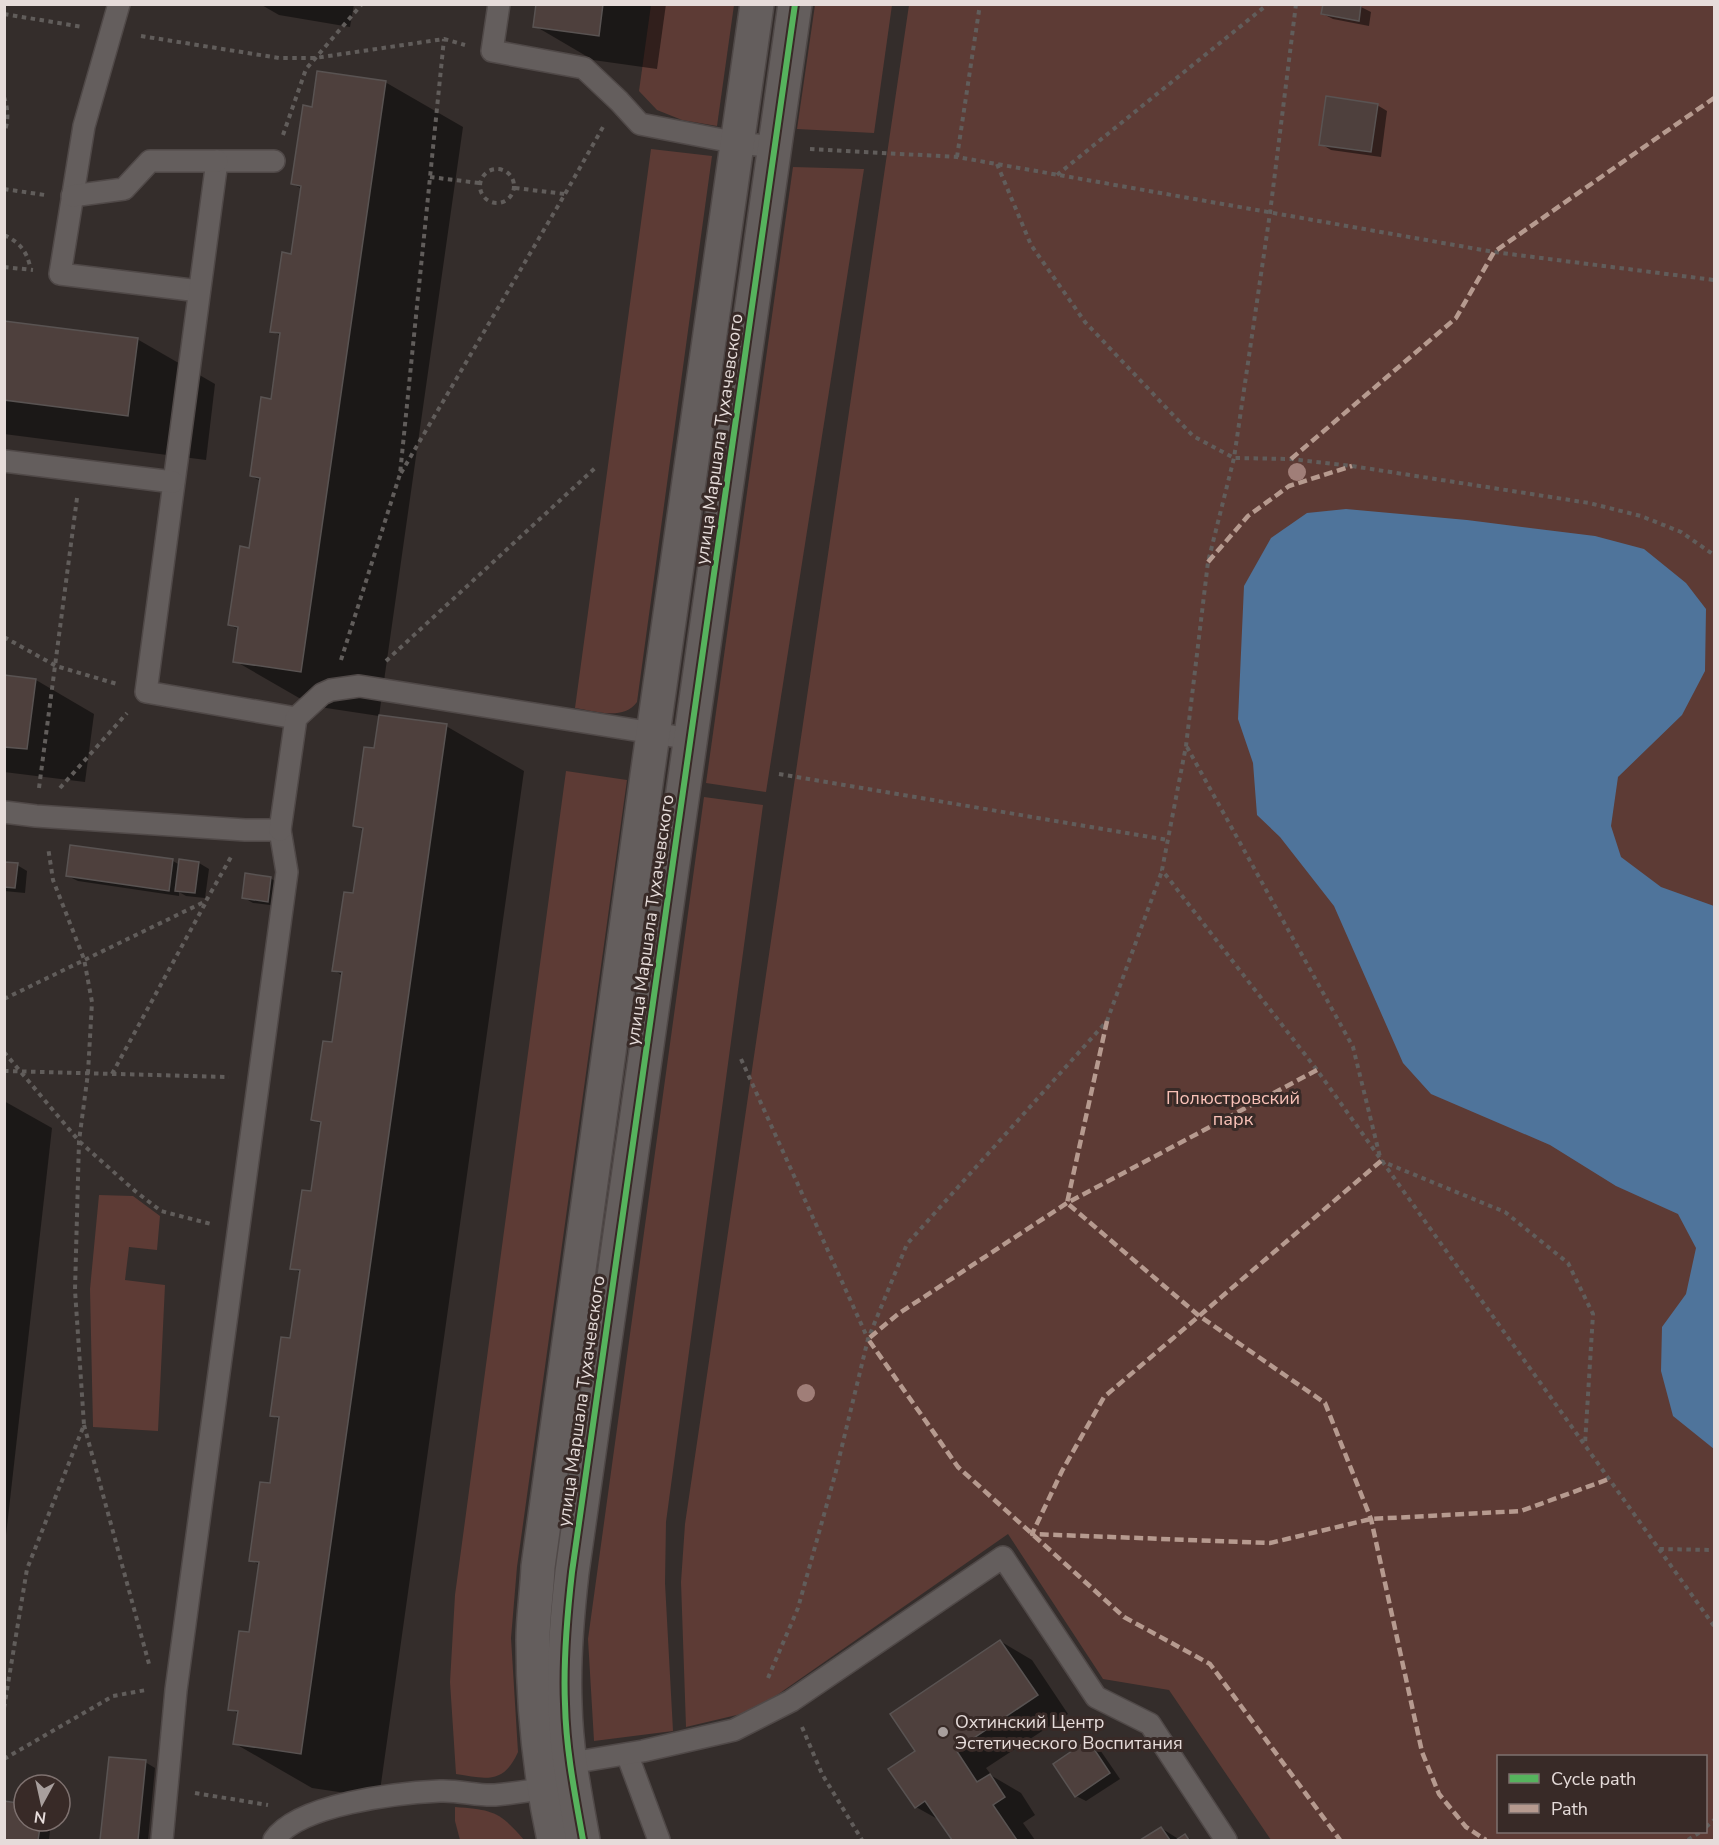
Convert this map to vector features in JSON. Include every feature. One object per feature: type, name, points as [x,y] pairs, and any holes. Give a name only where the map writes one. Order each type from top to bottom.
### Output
[{"type":"street","name":"улица Маршала Тухачевского","points":[[583,1840],[557,1776],[535,1707],[533,1639],[538,1567],[757,4]]},
{"type":"street","name":"улица Маршала Тухачевского","points":[[554,1840],[557,1776],[565,1704],[565,1639],[572,1572],[795,4]]},
{"type":"lane","points":[[119,4],[84,126],[60,273],[199,291]]},
{"type":"lane","points":[[499,4],[492,51],[584,68],[640,124],[738,143],[775,147]]},
{"type":"lane","points":[[72,196],[124,189],[150,161],[274,161]]},
{"type":"lane","points":[[217,161],[146,692],[296,718]]},
{"type":"lane","points":[[4,461],[173,482]]},
{"type":"lane","points":[[162,1840],[166,1788],[166,1689],[238,1232],[259,1077],[286,872],[280,830],[296,718],[322,694],[331,690],[359,686],[691,739]]},
{"type":"lane","points":[[4,812],[245,830],[280,830]]},
{"type":"lane","points":[[274,1840],[280,1831],[313,1813],[357,1801],[442,1791],[493,1795],[627,1754],[734,1730],[791,1701],[1003,1557],[1096,1697],[1150,1724],[1226,1840]]},
{"type":"lane","points":[[627,1754],[659,1840]]},
{"type":"path","points":[[957,158],[980,4]]},
{"type":"path","points":[[1057,175],[1268,4]]},
{"type":"path","points":[[750,1722],[798,1608],[835,1475],[868,1339],[907,1244],[1107,1022],[1162,870],[1186,746],[1208,562],[1234,458],[1270,213],[1296,4]]},
{"type":"path","points":[[274,161],[306,69],[362,5]]},
{"type":"path","points":[[4,14],[279,58],[315,58],[444,39],[492,51]]},
{"type":"path","points":[[331,690],[400,474],[444,39]]},
{"type":"path","points":[[4,98],[7,106],[4,132]]},
{"type":"path","points":[[400,474],[619,101]]},
{"type":"path","points":[[775,147],[957,158],[1494,252],[1714,280]]},
{"type":"path","points":[[997,164],[1031,245],[1085,322],[1193,436],[1234,458],[1290,459],[1352,466],[1589,503],[1641,516],[1681,532],[1714,555]]},
{"type":"path","points":[[499,168],[508,172],[515,188],[511,197],[494,204],[486,200],[480,192],[479,183],[490,169],[499,168]]},
{"type":"path","points":[[430,177],[479,183]]},
{"type":"path","points":[[515,188],[566,194]]},
{"type":"path","points":[[4,189],[61,198],[72,196]]},
{"type":"path","points":[[4,235],[19,243],[27,254],[31,270]]},
{"type":"path","points":[[359,686],[595,468]]},
{"type":"path","points":[[4,1759],[113,1696],[166,1689],[84,1425],[75,1290],[79,1141],[88,1073],[92,1002],[84,959],[53,880],[39,816],[80,470]]},
{"type":"path","points":[[4,637],[56,666],[146,692],[39,816]]},
{"type":"path","points":[[1186,746],[1353,1047],[1381,1161]]},
{"type":"path","points":[[779,774],[1168,840]]},
{"type":"path","points":[[112,1074],[245,830]]},
{"type":"path","points":[[1162,870],[1317,1070],[1714,1626]]},
{"type":"path","points":[[4,999],[206,901]]},
{"type":"path","points":[[4,1052],[79,1141],[161,1211],[238,1232]]},
{"type":"path","points":[[741,1059],[868,1339]]},
{"type":"path","points":[[4,1071],[259,1077]]},
{"type":"path","points":[[1381,1161],[1505,1212],[1568,1263],[1593,1314],[1585,1446]]},
{"type":"path","points":[[4,1708],[27,1569],[84,1425]]},
{"type":"path","points":[[1659,1548],[1714,1550]]},
{"type":"path","points":[[791,1701],[822,1774],[862,1840]]},
{"type":"path","points":[[166,1788],[313,1813]]},
{"type":"green space","points":[[651,5],[734,5],[717,126],[682,120],[657,110],[639,91]]},
{"type":"green space","points":[[815,5],[892,5],[874,133],[797,129]]},
{"type":"green space","name":"Полюстровский парк","points":[[909,5],[1714,5],[1714,1840],[1271,1840],[1169,1690],[1103,1679],[1008,1534],[767,1702],[741,1714],[686,1727],[681,1582],[685,1524]]},
{"type":"green space","points":[[651,149],[712,156],[637,702],[624,711],[609,713],[575,708]]},
{"type":"green space","points":[[793,167],[864,169],[766,792],[706,783]]},
{"type":"green space","points":[[566,771],[627,780],[517,1567],[511,1638],[518,1752],[507,1770],[485,1778],[456,1774],[450,1682],[455,1595]]},
{"type":"green space","points":[[704,797],[763,805],[666,1522],[665,1583],[673,1731],[594,1741],[588,1639]]},
{"type":"green space","points":[[99,1195],[133,1196],[160,1216],[157,1250],[129,1247],[125,1280],[165,1285],[158,1431],[93,1427],[90,1289]]},
{"type":"green space","points":[[455,1807],[478,1809],[494,1814],[508,1823],[524,1840],[460,1840],[455,1821]]},
{"type":"water","points":[[1346,509],[1467,520],[1595,536],[1644,549],[1686,583],[1706,609],[1705,671],[1682,715],[1618,777],[1611,826],[1621,857],[1661,887],[1714,906],[1714,1449],[1673,1416],[1661,1371],[1662,1327],[1686,1294],[1696,1248],[1678,1214],[1616,1186],[1550,1145],[1431,1094],[1403,1063],[1334,906],[1280,837],[1257,815],[1253,763],[1238,719],[1244,586],[1271,538],[1307,513]]},
{"type":"building","points":[[536,4],[603,4],[599,36],[533,27]]},
{"type":"building","points":[[1323,4],[1361,5],[1359,21],[1321,14]]},
{"type":"building","points":[[317,71],[386,81],[301,672],[233,662],[238,627],[228,625],[240,546],[249,548],[260,478],[250,476],[261,397],[271,399],[280,333],[270,332],[282,252],[291,254],[301,186],[291,184],[303,105],[312,107]]},
{"type":"building","points":[[1326,96],[1378,104],[1371,152],[1319,145]]},
{"type":"building","points":[[4,321],[138,338],[128,416],[4,400]]},
{"type":"building","points":[[4,675],[36,679],[27,749],[4,747]]},
{"type":"building","points":[[379,715],[447,724],[301,1754],[233,1744],[238,1711],[228,1710],[239,1631],[249,1632],[259,1562],[249,1561],[260,1482],[270,1483],[279,1417],[270,1416],[281,1337],[290,1338],[300,1270],[290,1269],[302,1190],[311,1191],[321,1122],[311,1120],[323,1041],[332,1042],[342,972],[332,971],[344,892],[353,893],[363,828],[353,826],[364,747],[374,748]]},
{"type":"building","points":[[70,845],[173,859],[169,891],[66,876]]},
{"type":"building","points":[[179,859],[199,862],[195,893],[175,891]]},
{"type":"building","points":[[4,862],[18,863],[15,888],[4,887]]},
{"type":"building","points":[[245,873],[271,877],[268,902],[242,898]]},
{"type":"building","name":"Охтинский Центр Эстетического Воспитания","points":[[1000,1640],[1038,1695],[956,1750],[977,1782],[990,1774],[1005,1797],[993,1805],[1017,1840],[952,1840],[925,1801],[915,1808],[888,1769],[915,1751],[890,1714]]},
{"type":"building","points":[[1088,1740],[1110,1773],[1075,1797],[1053,1764]]},
{"type":"building","points":[[109,1757],[146,1760],[138,1840],[100,1840]]},
{"type":"building","points":[[4,1801],[12,1802],[12,1833],[39,1833],[38,1840],[4,1840]]},
{"type":"building","points":[[1161,1827],[1170,1840],[1140,1840]]},
{"type":"building","points":[[1185,1834],[1189,1840],[1176,1840]]},
{"type":"marked path","points":[[1291,459],[1456,318],[1494,252],[1714,98]]},
{"type":"marked path","points":[[1208,562],[1248,516],[1289,486],[1352,466]]},
{"type":"marked path","points":[[1107,1021],[1067,1203],[1198,1315],[1325,1403],[1371,1519],[1422,1752],[1439,1794],[1466,1827],[1486,1840]]},
{"type":"marked path","points":[[1317,1070],[1067,1203],[898,1314],[868,1339],[958,1467],[1124,1617],[1210,1664],[1340,1840]]},
{"type":"marked path","points":[[1381,1161],[1104,1397],[1062,1471],[1032,1534],[1270,1543],[1371,1519],[1521,1511],[1609,1479]]},
{"type":"cycle path","points":[[583,1840],[569,1755],[565,1704],[566,1638],[572,1572],[795,4]]},
{"type":"place","name":"Охтинский Центр Эстетического Воспитания","points":[[943,1732]]}]
